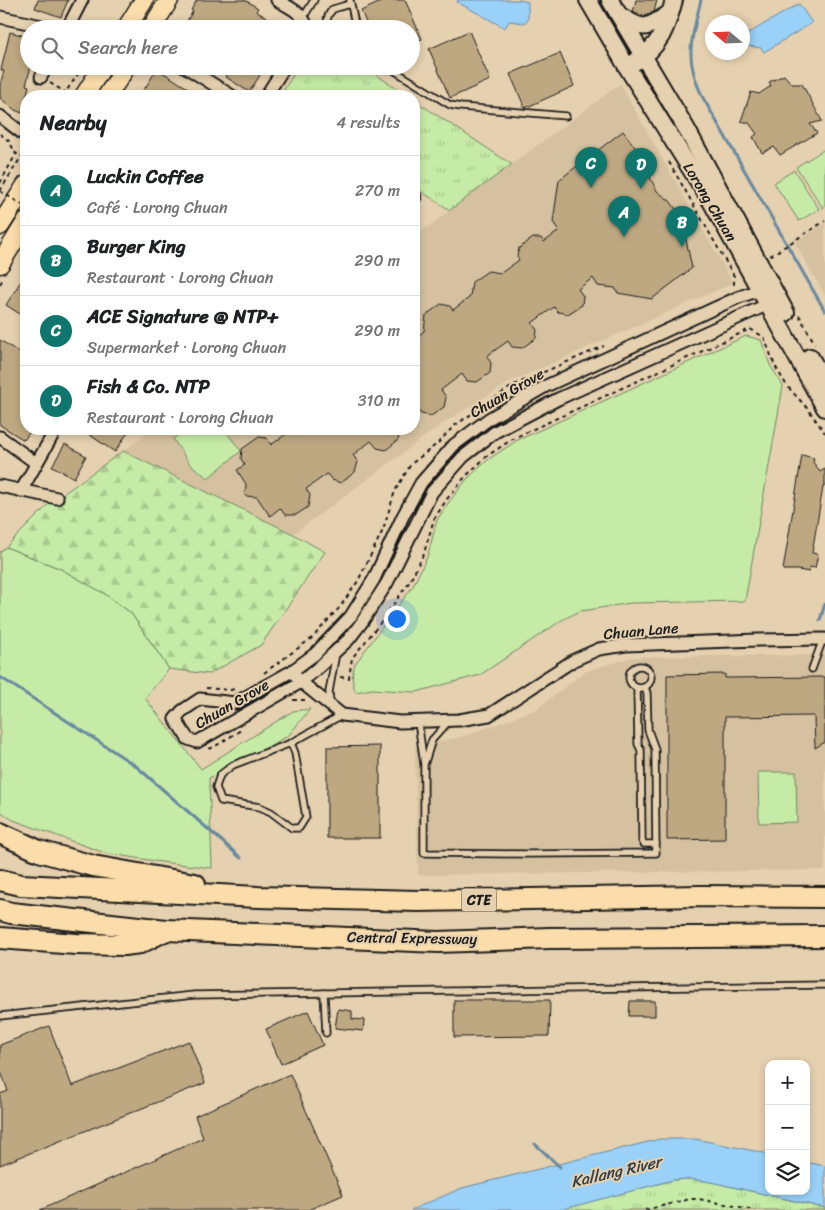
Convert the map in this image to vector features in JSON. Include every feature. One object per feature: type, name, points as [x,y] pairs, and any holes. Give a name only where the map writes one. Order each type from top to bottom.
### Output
[{"type":"highway","points":[[0,833],[39,851],[93,866],[148,874],[258,897]]},
{"type":"highway","name":"CTE","points":[[0,880],[21,885],[258,897],[418,901],[700,896],[825,897]]},
{"type":"highway","name":"Central Expressway","points":[[0,910],[11,913],[166,930],[438,942],[549,938],[825,936]]},
{"type":"highway","points":[[0,938],[76,944],[124,945],[140,943],[166,930]]},
{"type":"main road","points":[[132,20],[144,0]]},
{"type":"main road","points":[[156,20],[169,0]]},
{"type":"main road","name":"Lorong Chuan","points":[[588,0],[627,67],[825,383]]},
{"type":"main road","points":[[614,7],[634,25],[642,27],[650,26],[672,7]]},
{"type":"main road","name":"Lorong Chuan","points":[[614,7],[691,137],[825,408]]},
{"type":"main road","points":[[627,67],[644,57],[662,36],[672,7]]},
{"type":"main road","points":[[88,90],[97,75]]},
{"type":"main road","points":[[111,90],[120,75]]},
{"type":"main road","points":[[0,226],[20,194]]},
{"type":"main road","points":[[0,264],[20,232]]},
{"type":"street","points":[[72,20],[82,0]]},
{"type":"street","points":[[277,0],[290,4],[302,20]]},
{"type":"street","points":[[0,16],[20,21]]},
{"type":"street","points":[[44,79],[45,75]]},
{"type":"street","points":[[198,75],[222,90]]},
{"type":"street","points":[[270,90],[279,75]]},
{"type":"street","points":[[0,116],[20,131]]},
{"type":"street","name":"Chuan Grove","points":[[770,294],[495,432],[463,456],[432,492],[387,583],[349,639],[301,682],[197,742],[188,738],[175,719],[182,710],[200,699],[235,703],[292,670],[315,654],[351,616],[374,579],[403,516],[421,483],[454,445],[490,418],[546,386],[739,297],[770,294]]},
{"type":"street","points":[[21,491],[52,435]]},
{"type":"street","points":[[0,438],[36,463]]},
{"type":"street","points":[[0,486],[57,498]]},
{"type":"street","name":"Chuan Lane","points":[[342,715],[418,722],[450,721],[489,715],[574,660],[599,649],[626,645],[824,639]]},
{"type":"street","points":[[292,670],[301,682],[342,715]]},
{"type":"lane","points":[[305,20],[314,0]]},
{"type":"lane","points":[[327,20],[333,8],[350,2],[354,20]]},
{"type":"lane","points":[[402,75],[450,104],[461,107],[566,116]]},
{"type":"lane","points":[[812,669],[824,639]]},
{"type":"lane","points":[[331,706],[329,692],[338,649]]},
{"type":"lane","points":[[637,666],[646,668],[652,676],[649,684],[645,687],[637,688],[632,685],[629,677],[633,668],[637,666]]},
{"type":"lane","points":[[418,722],[424,764],[424,853],[656,853],[654,749],[648,730],[647,694],[645,687]]},
{"type":"lane","points":[[637,688],[638,744],[641,750],[642,841],[644,844],[656,844]]},
{"type":"lane","points":[[291,743],[295,753],[306,817],[299,828],[292,828],[272,812],[260,807],[220,802],[216,787],[220,775],[233,765],[291,743],[342,715]]},
{"type":"lane","points":[[424,764],[432,740],[450,721]]},
{"type":"lane","points":[[0,1016],[194,994],[825,985]]},
{"type":"lane","points":[[324,993],[326,1032]]},
{"type":"path","points":[[66,90],[77,75]]},
{"type":"path","points":[[44,79],[62,90]]},
{"type":"path","points":[[0,134],[9,142],[16,154]]},
{"type":"path","points":[[16,154],[20,153]]},
{"type":"path","points":[[0,182],[16,154]]},
{"type":"path","points":[[20,158],[0,191],[20,203]]},
{"type":"path","points":[[776,252],[825,221]]},
{"type":"path","points":[[706,225],[718,247]]},
{"type":"path","points":[[349,678],[352,658],[378,626],[410,581],[424,553],[434,519],[447,499],[464,477],[487,456],[514,438],[750,329],[764,337],[775,366],[787,386],[808,408],[825,433]]},
{"type":"path","points":[[645,1210],[690,1199],[699,1199],[754,1210]]},
{"type":"shaded area","points":[[620,84],[733,283],[510,382],[445,422],[293,534],[123,451],[145,435],[420,435],[420,233]]},
{"type":"shaded area","points":[[825,223],[825,295],[795,243]]},
{"type":"shaded area","points":[[825,655],[825,870],[418,875],[415,747],[465,736],[537,709],[584,672],[633,657]]},
{"type":"green space","points":[[293,75],[376,75],[399,90],[284,90]]},
{"type":"green space","points":[[420,104],[511,164],[450,210],[420,191]]},
{"type":"green space","points":[[825,149],[825,206],[823,208],[796,167]]},
{"type":"green space","points":[[794,170],[819,209],[799,221],[774,183]]},
{"type":"green space","points":[[746,336],[761,340],[770,365],[783,386],[745,601],[631,603],[582,610],[562,620],[480,675],[416,692],[372,689],[356,692],[352,678],[355,664],[413,586],[428,555],[437,520],[467,479],[489,459],[516,441]]},
{"type":"green space","points":[[178,435],[229,435],[241,451],[208,478],[190,464],[173,439]]},
{"type":"green space","points":[[123,451],[293,534],[325,552],[261,645],[209,674],[169,669],[131,613],[105,594],[61,569],[6,547],[49,504]]},
{"type":"green space","points":[[6,547],[61,569],[105,594],[131,613],[169,669],[145,698],[201,769],[293,711],[310,709],[288,736],[209,778],[212,868],[105,853],[13,820],[0,811],[0,552]]},
{"type":"green space","points":[[758,772],[796,772],[797,822],[759,823]]},
{"type":"green space","points":[[689,1179],[711,1182],[825,1208],[825,1210],[556,1210],[673,1180]]},
{"type":"water","points":[[458,0],[520,0],[528,2],[528,20],[524,23],[509,21],[505,28],[457,2]]},
{"type":"water","points":[[799,4],[812,23],[764,52],[761,48],[750,46],[750,32]]},
{"type":"water","name":"Kallang River","points":[[660,1139],[695,1139],[765,1153],[765,1194],[689,1179],[673,1180],[560,1210],[411,1210],[462,1188]]},
{"type":"water","points":[[810,1163],[825,1166],[825,1208],[768,1195],[810,1195]]},
{"type":"building","points":[[38,0],[68,0],[61,17],[35,8]]},
{"type":"building","points":[[197,0],[245,0],[258,8],[256,11],[270,20],[188,20],[193,11],[191,10]]},
{"type":"building","points":[[385,0],[405,0],[414,20],[365,20],[361,11]]},
{"type":"building","points":[[636,0],[657,0],[654,12],[644,16],[633,12]]},
{"type":"building","points":[[469,31],[490,80],[450,98],[429,49]]},
{"type":"building","points":[[10,32],[20,35],[20,75],[29,75],[26,85],[29,86],[28,90],[20,90],[20,112],[0,98],[0,85],[4,71],[1,70]]},
{"type":"building","points":[[560,53],[574,86],[525,108],[510,74]]},
{"type":"building","points":[[153,75],[167,75],[190,90],[144,90]]},
{"type":"building","points":[[227,75],[260,75],[250,90],[246,90],[226,77]]},
{"type":"building","points":[[784,75],[792,84],[802,84],[822,121],[810,124],[817,133],[780,155],[774,147],[762,153],[753,137],[757,134],[749,123],[741,121],[751,92],[759,94],[771,86],[769,82]]},
{"type":"building","points":[[623,131],[646,162],[643,164],[657,191],[670,201],[681,216],[692,268],[652,299],[618,293],[615,288],[598,286],[593,278],[578,289],[583,296],[582,305],[568,314],[558,312],[554,307],[532,323],[537,330],[536,338],[522,348],[512,347],[508,341],[487,356],[491,363],[490,373],[477,382],[467,381],[462,374],[441,390],[446,397],[444,407],[431,416],[421,414],[420,334],[424,331],[426,315],[441,304],[450,306],[453,310],[470,297],[472,282],[488,271],[501,273],[519,260],[517,256],[519,248],[533,238],[541,238],[544,242],[559,231],[553,222],[559,180]]},
{"type":"building","points":[[20,283],[20,314],[6,305]]},
{"type":"building","points":[[0,340],[20,353],[20,435],[28,435],[24,440],[0,425]]},
{"type":"building","points":[[90,435],[126,435],[115,452]]},
{"type":"building","points":[[285,435],[399,435],[398,440],[386,450],[377,448],[371,441],[353,455],[358,462],[355,472],[341,483],[332,480],[327,474],[306,489],[310,495],[308,507],[296,515],[285,515],[280,508],[270,516],[257,497],[245,496],[246,484],[237,470],[245,465],[241,459],[242,449],[259,437],[267,438],[271,445]]},
{"type":"building","points":[[65,444],[86,456],[74,478],[52,466]]},
{"type":"building","points":[[802,455],[814,458],[813,462],[820,472],[825,469],[825,486],[823,487],[812,553],[818,554],[815,568],[810,567],[809,572],[783,570]]},
{"type":"building","points":[[725,674],[725,678],[825,677],[825,742],[815,748],[814,716],[725,717],[725,839],[667,840],[667,675]]},
{"type":"building","points":[[380,746],[380,838],[327,838],[327,747]]},
{"type":"building","points":[[454,1000],[550,1000],[549,1036],[454,1037]]},
{"type":"building","points":[[630,1001],[655,1001],[655,1016],[629,1016]]},
{"type":"building","points":[[338,1009],[352,1011],[352,1019],[364,1020],[363,1031],[335,1028]]},
{"type":"building","points":[[308,1011],[323,1045],[281,1064],[266,1029]]},
{"type":"building","points":[[49,1026],[72,1086],[189,1041],[205,1083],[0,1165],[0,1094],[8,1091],[0,1069],[0,1045]]},
{"type":"building","points":[[290,1074],[343,1195],[308,1210],[40,1210],[203,1138],[195,1116]]},
{"type":"waterway","points":[[701,0],[691,48],[691,59],[696,82],[702,96],[825,311]]},
{"type":"waterway","points":[[820,620],[825,604]]},
{"type":"waterway","points":[[0,677],[136,766],[241,858]]},
{"type":"waterway","points":[[535,1144],[560,1167]]},
{"type":"place","name":"ACE Signature @ NTP+","points":[[591,188]]},
{"type":"place","name":"Fish & Co. NTP","points":[[641,189]]},
{"type":"place","name":"Luckin Coffee","points":[[624,237]]},
{"type":"place","name":"Burger King","points":[[682,247]]}]
